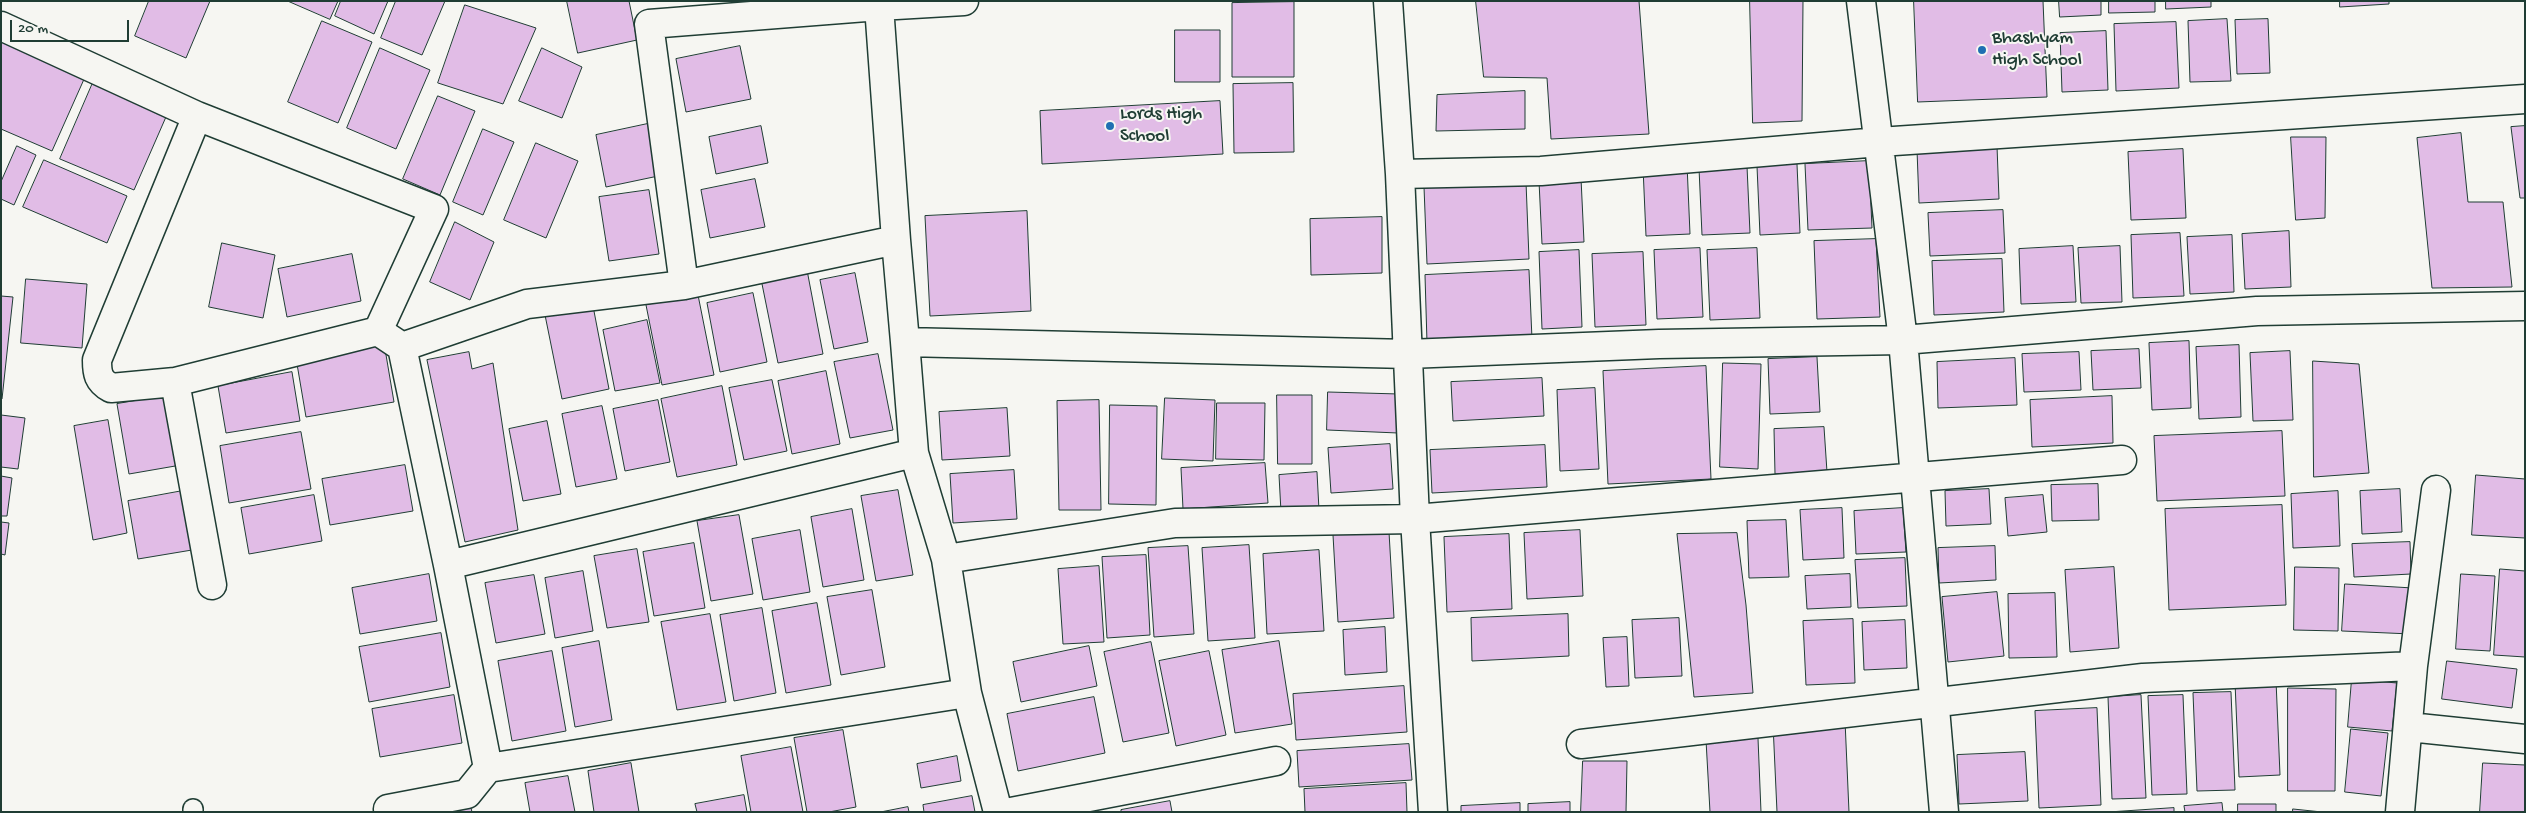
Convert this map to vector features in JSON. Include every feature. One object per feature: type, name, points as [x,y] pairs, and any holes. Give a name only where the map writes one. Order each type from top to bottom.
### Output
[{"type":"street","points":[[684,285],[649,24],[879,3],[964,1]]},
{"type":"street","points":[[1388,1],[1400,174],[1415,519],[1433,812]]},
{"type":"street","points":[[1861,1],[1903,340],[1936,702],[1944,812]]},
{"type":"street","points":[[879,3],[914,453],[946,559],[966,693],[998,812]]},
{"type":"street","points":[[1,26],[197,116],[434,209],[378,331]]},
{"type":"street","points":[[1400,174],[1541,170],[1879,142],[2525,99]]},
{"type":"street","points":[[197,116],[96,360],[97,374],[102,384],[111,388],[175,382],[378,331],[402,347],[488,768]]},
{"type":"street","points":[[402,347],[527,304],[684,285],[896,240]]},
{"type":"street","points":[[905,342],[1408,354],[1659,344],[1903,340],[2257,311],[2525,306]]},
{"type":"street","points":[[175,382],[212,585]]},
{"type":"street","points":[[448,565],[914,453]]},
{"type":"street","points":[[946,559],[1175,523],[1415,519],[2122,460]]},
{"type":"street","points":[[2400,812],[2413,666],[2436,490]]},
{"type":"street","points":[[1582,744],[2142,678],[2413,666]]},
{"type":"street","points":[[388,809],[467,794],[488,768],[966,693]]},
{"type":"street","points":[[2409,727],[2525,739]]},
{"type":"street","points":[[1011,812],[1276,761]]},
{"type":"building","points":[[149,1],[210,1],[186,58],[135,36]]},
{"type":"building","points":[[288,1],[338,1],[330,19]]},
{"type":"building","points":[[341,1],[388,1],[374,34],[335,16]]},
{"type":"building","points":[[396,1],[445,1],[422,55],[381,38]]},
{"type":"building","points":[[567,1],[629,1],[637,40],[578,53]]},
{"type":"building","points":[[1476,1],[1639,1],[1649,134],[1551,139],[1547,78],[1484,77]]},
{"type":"building","points":[[1750,1],[1803,1],[1802,121],[1753,123]]},
{"type":"building","points":[[1914,1],[2043,1],[2047,97],[1918,102]]},
{"type":"building","points":[[2059,1],[2101,1],[2101,15],[2060,17]]},
{"type":"building","points":[[2109,1],[2155,1],[2155,12],[2109,13]]},
{"type":"building","points":[[2166,1],[2211,1],[2211,7],[2166,9]]},
{"type":"building","points":[[2340,1],[2389,1],[2389,4],[2340,7]]},
{"type":"building","points":[[1294,2],[1294,77],[1232,77],[1232,3]]},
{"type":"building","points":[[465,5],[536,28],[503,104],[438,83]]},
{"type":"building","points":[[2227,19],[2231,81],[2190,82],[2188,21]]},
{"type":"building","points":[[2268,19],[2270,73],[2237,74],[2235,20]]},
{"type":"building","points":[[322,21],[372,42],[338,123],[288,102]]},
{"type":"building","points":[[2176,22],[2179,88],[2116,91],[2114,24]]},
{"type":"building","points":[[1175,30],[1220,30],[1220,82],[1175,82]]},
{"type":"building","points":[[2106,31],[2108,90],[2062,92],[2060,33]]},
{"type":"building","points":[[1,40],[85,77],[52,151],[1,129]]},
{"type":"building","points":[[740,46],[751,99],[686,112],[676,59]]},
{"type":"building","points":[[380,48],[430,70],[396,149],[347,128]]},
{"type":"building","points":[[542,48],[582,67],[562,118],[519,101]]},
{"type":"building","points":[[95,78],[169,110],[134,190],[60,159]]},
{"type":"building","points":[[1293,83],[1294,152],[1234,153],[1233,84]]},
{"type":"building","points":[[1525,91],[1525,129],[1436,131],[1437,95]]},
{"type":"building","points":[[438,96],[475,111],[440,195],[403,179]]},
{"type":"building","points":[[1220,101],[1223,154],[1042,164],[1040,111]]},
{"type":"building","points":[[652,123],[663,175],[606,187],[596,135]]},
{"type":"building","points":[[761,126],[768,163],[716,174],[709,137]]},
{"type":"building","points":[[2525,126],[2525,198],[2520,198],[2511,127]]},
{"type":"building","points":[[483,129],[514,142],[483,215],[453,202]]},
{"type":"building","points":[[2461,133],[2468,202],[2503,202],[2512,287],[2432,288],[2417,138]]},
{"type":"building","points":[[2291,137],[2326,137],[2325,218],[2296,220]]},
{"type":"building","points":[[536,143],[578,161],[546,238],[504,220]]},
{"type":"building","points":[[17,146],[36,155],[14,205],[1,199],[1,182]]},
{"type":"building","points":[[1997,146],[1999,199],[1919,203],[1917,150]]},
{"type":"building","points":[[2183,149],[2186,218],[2131,220],[2128,152]]},
{"type":"building","points":[[44,160],[127,196],[107,243],[23,207]]},
{"type":"building","points":[[1869,161],[1872,228],[1808,230],[1805,164]]},
{"type":"building","points":[[1687,164],[1690,234],[1646,236],[1643,167]]},
{"type":"building","points":[[1797,164],[1800,233],[1760,235],[1757,166]]},
{"type":"building","points":[[1747,166],[1750,233],[1702,235],[1699,168]]},
{"type":"building","points":[[1581,178],[1584,242],[1542,244],[1539,181]]},
{"type":"building","points":[[755,179],[765,227],[710,238],[701,190]]},
{"type":"building","points":[[1526,182],[1529,259],[1427,264],[1424,187]]},
{"type":"building","points":[[649,190],[659,254],[609,261],[599,197]]},
{"type":"building","points":[[2003,210],[2005,253],[1930,256],[1928,213]]},
{"type":"building","points":[[1027,211],[1031,311],[930,316],[925,216]]},
{"type":"building","points":[[1382,217],[1382,273],[1311,275],[1310,219]]},
{"type":"building","points":[[455,222],[494,242],[470,300],[430,282]]},
{"type":"building","points":[[2289,231],[2291,287],[2245,289],[2242,234]]},
{"type":"building","points":[[2180,233],[2184,296],[2133,298],[2131,235]]},
{"type":"building","points":[[2232,235],[2234,292],[2190,294],[2187,237]]},
{"type":"building","points":[[1876,239],[1880,317],[1817,319],[1814,241]]},
{"type":"building","points":[[222,243],[275,255],[263,318],[209,307]]},
{"type":"building","points":[[2073,246],[2076,302],[2021,304],[2019,249]]},
{"type":"building","points":[[2120,246],[2122,302],[2081,303],[2078,248]]},
{"type":"building","points":[[1700,248],[1703,317],[1657,319],[1654,250]]},
{"type":"building","points":[[1757,248],[1760,318],[1710,320],[1707,250]]},
{"type":"building","points":[[1579,250],[1582,327],[1542,329],[1539,252]]},
{"type":"building","points":[[1643,252],[1646,325],[1595,327],[1592,254]]},
{"type":"building","points":[[352,254],[361,301],[287,317],[278,269]]},
{"type":"building","points":[[2002,259],[2004,312],[1934,315],[1932,261]]},
{"type":"building","points":[[807,270],[823,354],[778,363],[761,279]]},
{"type":"building","points":[[1529,270],[1532,339],[1427,343],[1425,275]]},
{"type":"building","points":[[855,273],[868,342],[834,349],[820,280]]},
{"type":"building","points":[[26,279],[87,284],[82,348],[21,343]]},
{"type":"building","points":[[753,293],[767,362],[720,372],[707,303]]},
{"type":"building","points":[[698,295],[714,375],[662,385],[646,305]]},
{"type":"building","points":[[1,296],[13,297],[2,399],[1,399]]},
{"type":"building","points":[[593,306],[609,389],[562,399],[545,315]]},
{"type":"building","points":[[647,320],[660,383],[615,391],[603,330]]},
{"type":"building","points":[[2189,341],[2191,408],[2152,410],[2149,343]]},
{"type":"building","points":[[384,343],[394,402],[306,417],[296,358]]},
{"type":"building","points":[[2239,345],[2241,417],[2199,419],[2196,347]]},
{"type":"building","points":[[2139,349],[2141,388],[2093,390],[2091,351]]},
{"type":"building","points":[[2290,351],[2293,420],[2253,421],[2250,353]]},
{"type":"building","points":[[469,352],[472,369],[493,363],[518,530],[465,542],[427,360]]},
{"type":"building","points":[[2079,352],[2081,390],[2024,392],[2022,354]]},
{"type":"building","points":[[878,354],[893,430],[850,438],[834,362]]},
{"type":"building","points":[[1817,357],[1820,412],[1770,414],[1768,359]]},
{"type":"building","points":[[2015,358],[2017,405],[1938,408],[1937,362]]},
{"type":"building","points":[[2313,361],[2359,364],[2369,473],[2314,477]]},
{"type":"building","points":[[1723,363],[1761,364],[1758,469],[1720,467]]},
{"type":"building","points":[[1706,366],[1711,479],[1608,484],[1603,371]]},
{"type":"building","points":[[826,371],[840,444],[792,454],[778,381]]},
{"type":"building","points":[[292,372],[300,421],[226,433],[218,386]]},
{"type":"building","points":[[1542,378],[1544,416],[1453,421],[1451,382]]},
{"type":"building","points":[[772,380],[787,451],[744,460],[729,388]]},
{"type":"building","points":[[722,386],[737,465],[677,477],[661,399]]},
{"type":"building","points":[[1595,388],[1599,469],[1560,471],[1557,390]]},
{"type":"building","points":[[1328,392],[1399,394],[1398,433],[1327,430]]},
{"type":"building","points":[[169,395],[181,465],[129,474],[117,404]]},
{"type":"building","points":[[1277,395],[1312,395],[1312,464],[1278,464]]},
{"type":"building","points":[[2112,396],[2113,443],[2032,447],[2030,400]]},
{"type":"building","points":[[1165,398],[1215,400],[1213,461],[1162,459]]},
{"type":"building","points":[[658,400],[670,462],[625,471],[613,409]]},
{"type":"building","points":[[1099,400],[1101,510],[1059,510],[1057,401]]},
{"type":"building","points":[[1217,403],[1265,403],[1264,460],[1216,459]]},
{"type":"building","points":[[1110,405],[1157,406],[1156,505],[1109,504]]},
{"type":"building","points":[[602,406],[617,479],[576,487],[562,414]]},
{"type":"building","points":[[1007,408],[1010,456],[942,460],[939,412]]},
{"type":"building","points":[[1,415],[25,418],[18,469],[1,467]]},
{"type":"building","points":[[108,420],[127,533],[93,540],[74,426]]},
{"type":"building","points":[[547,421],[561,494],[523,501],[509,429]]},
{"type":"building","points":[[1824,427],[1827,472],[1775,474],[1774,429]]},
{"type":"building","points":[[2282,431],[2285,496],[2157,501],[2154,436]]},
{"type":"building","points":[[301,432],[311,489],[229,503],[220,446]]},
{"type":"building","points":[[1390,444],[1393,489],[1331,493],[1328,448]]},
{"type":"building","points":[[1545,445],[1547,487],[1432,493],[1430,450]]},
{"type":"building","points":[[1265,463],[1268,503],[1183,509],[1181,468]]},
{"type":"building","points":[[405,465],[413,511],[330,525],[322,479]]},
{"type":"building","points":[[1014,470],[1017,519],[953,523],[950,474]]},
{"type":"building","points":[[1317,472],[1319,510],[1281,512],[1279,475]]},
{"type":"building","points":[[2476,475],[2525,479],[2525,538],[2472,535]]},
{"type":"building","points":[[1,476],[12,478],[7,516],[1,516]]},
{"type":"building","points":[[2098,484],[2099,520],[2052,521],[2051,485]]},
{"type":"building","points":[[1989,489],[1991,524],[1946,526],[1945,491]]},
{"type":"building","points":[[2400,489],[2402,532],[2362,534],[2360,491]]},
{"type":"building","points":[[188,490],[198,549],[138,559],[128,501]]},
{"type":"building","points":[[898,490],[913,575],[876,581],[861,496]]},
{"type":"building","points":[[2338,491],[2340,546],[2293,548],[2291,494]]},
{"type":"building","points":[[314,495],[322,541],[249,554],[241,508]]},
{"type":"building","points":[[2043,495],[2047,532],[2008,536],[2005,498]]},
{"type":"building","points":[[2282,505],[2286,605],[2169,610],[2165,509]]},
{"type":"building","points":[[1842,508],[1844,558],[1803,560],[1800,510]]},
{"type":"building","points":[[1903,508],[1906,552],[1856,554],[1854,511]]},
{"type":"building","points":[[852,509],[864,580],[823,587],[811,517]]},
{"type":"building","points":[[739,515],[753,594],[711,601],[697,521]]},
{"type":"building","points":[[1786,520],[1789,577],[1749,578],[1747,521]]},
{"type":"building","points":[[1,522],[9,523],[5,555],[1,554]]},
{"type":"building","points":[[800,530],[810,592],[763,600],[752,539]]},
{"type":"building","points":[[1580,530],[1583,596],[1527,599],[1524,533]]},
{"type":"building","points":[[1389,532],[1394,618],[1338,622],[1333,535]]},
{"type":"building","points":[[1737,533],[1746,605],[1753,693],[1694,697],[1677,534]]},
{"type":"building","points":[[1509,534],[1512,609],[1447,612],[1444,537]]},
{"type":"building","points":[[2410,542],[2411,574],[2354,577],[2352,544]]},
{"type":"building","points":[[694,543],[705,608],[654,616],[643,552]]},
{"type":"building","points":[[1249,545],[1255,638],[1208,641],[1202,548]]},
{"type":"building","points":[[1188,546],[1194,634],[1154,637],[1148,548]]},
{"type":"building","points":[[1995,546],[1996,580],[1939,583],[1938,548]]},
{"type":"building","points":[[637,549],[649,622],[607,628],[594,556]]},
{"type":"building","points":[[1319,550],[1324,631],[1267,634],[1263,554]]},
{"type":"building","points":[[1146,555],[1150,635],[1107,638],[1102,557]]},
{"type":"building","points":[[1905,558],[1907,606],[1858,608],[1855,560]]},
{"type":"building","points":[[1099,566],[1104,642],[1063,644],[1058,569]]},
{"type":"building","points":[[2114,567],[2119,648],[2070,652],[2065,570]]},
{"type":"building","points":[[2295,567],[2339,568],[2338,631],[2294,630]]},
{"type":"building","points":[[2500,569],[2525,571],[2525,657],[2494,655]]},
{"type":"building","points":[[583,571],[593,631],[555,638],[545,578]]},
{"type":"building","points":[[429,574],[437,621],[360,634],[352,588]]},
{"type":"building","points":[[1850,574],[1851,607],[1807,609],[1805,576]]},
{"type":"building","points":[[2461,574],[2495,576],[2490,651],[2456,649]]},
{"type":"building","points":[[534,575],[545,634],[496,643],[485,583]]},
{"type":"building","points":[[2345,584],[2413,588],[2411,634],[2342,631]]},
{"type":"building","points":[[872,590],[885,667],[841,675],[827,597]]},
{"type":"building","points":[[1997,592],[2004,656],[1948,662],[1942,597]]},
{"type":"building","points":[[2055,593],[2057,657],[2009,658],[2008,594]]},
{"type":"building","points":[[817,603],[831,685],[786,693],[772,611]]},
{"type":"building","points":[[762,608],[776,693],[734,701],[720,615]]},
{"type":"building","points":[[710,614],[726,702],[677,710],[661,622]]},
{"type":"building","points":[[1568,614],[1569,656],[1472,661],[1471,618]]},
{"type":"building","points":[[1679,618],[1682,676],[1635,678],[1632,620]]},
{"type":"building","points":[[1853,619],[1855,683],[1806,685],[1803,621]]},
{"type":"building","points":[[1905,620],[1907,668],[1864,670],[1862,622]]},
{"type":"building","points":[[1385,627],[1387,672],[1345,675],[1343,630]]},
{"type":"building","points":[[441,633],[450,687],[369,702],[359,647]]},
{"type":"building","points":[[1627,637],[1629,686],[1606,687],[1603,638]]},
{"type":"building","points":[[599,641],[612,720],[575,727],[562,648]]},
{"type":"building","points":[[1279,641],[1292,724],[1235,733],[1222,650]]},
{"type":"building","points":[[1151,642],[1169,733],[1123,742],[1104,652]]},
{"type":"building","points":[[1089,646],[1097,686],[1021,702],[1013,662]]},
{"type":"building","points":[[552,651],[566,731],[512,741],[498,661]]},
{"type":"building","points":[[1209,651],[1226,735],[1176,746],[1159,661]]},
{"type":"building","points":[[2447,661],[2517,669],[2512,708],[2442,699]]},
{"type":"building","points":[[2352,679],[2397,683],[2392,731],[2348,727]]},
{"type":"building","points":[[2276,680],[2280,775],[2239,777],[2235,682]]},
{"type":"building","points":[[1404,686],[1407,732],[1296,740],[1293,694]]},
{"type":"building","points":[[2288,688],[2336,689],[2335,791],[2288,791]]},
{"type":"building","points":[[2231,692],[2235,790],[2197,791],[2193,693]]},
{"type":"building","points":[[454,695],[462,743],[380,757],[372,709]]},
{"type":"building","points":[[2141,695],[2146,798],[2112,799],[2108,697]]},
{"type":"building","points":[[2183,695],[2187,794],[2152,795],[2148,696]]},
{"type":"building","points":[[1094,697],[1105,753],[1018,771],[1007,714]]},
{"type":"building","points":[[2097,708],[2101,805],[2039,808],[2035,711]]},
{"type":"building","points":[[1845,720],[1849,812],[1777,812],[1773,724]]},
{"type":"building","points":[[2351,729],[2388,733],[2381,796],[2345,792]]},
{"type":"building","points":[[843,730],[856,807],[829,812],[807,812],[794,738]]},
{"type":"building","points":[[1758,738],[1761,812],[1710,812],[1706,740]]},
{"type":"building","points":[[1409,744],[1412,780],[1299,787],[1297,751]]},
{"type":"building","points":[[791,747],[803,812],[751,812],[741,756]]},
{"type":"building","points":[[2025,752],[2028,801],[1959,804],[1957,755]]},
{"type":"building","points":[[957,756],[961,781],[921,788],[917,764]]},
{"type":"building","points":[[1583,761],[1627,761],[1626,812],[1581,812]]},
{"type":"building","points":[[631,763],[639,812],[594,812],[588,771]]},
{"type":"building","points":[[2483,763],[2525,765],[2525,812],[2480,812]]},
{"type":"building","points":[[568,776],[575,812],[530,812],[525,783]]},
{"type":"building","points":[[1406,783],[1407,812],[1305,812],[1304,789]]},
{"type":"building","points":[[744,795],[747,812],[697,812],[695,804]]},
{"type":"building","points":[[972,796],[975,812],[924,812],[923,805]]},
{"type":"building","points":[[1170,801],[1172,812],[1121,812],[1121,810]]},
{"type":"building","points":[[1570,802],[1570,812],[1528,812],[1528,804]]},
{"type":"building","points":[[1520,803],[1520,812],[1461,812],[1461,806]]},
{"type":"building","points":[[2222,803],[2223,812],[2185,812],[2184,806]]},
{"type":"building","points":[[2238,804],[2276,804],[2276,812],[2238,812]]},
{"type":"building","points":[[908,807],[909,812],[881,812]]},
{"type":"building","points":[[471,808],[472,812],[448,812]]},
{"type":"building","points":[[2174,808],[2174,812],[2109,812]]},
{"type":"building","points":[[2293,809],[2322,812],[2293,812]]},
{"type":"place","name":"Bhashyam High School","points":[[1982,50]]},
{"type":"place","name":"Lords High School","points":[[1110,126]]}]
